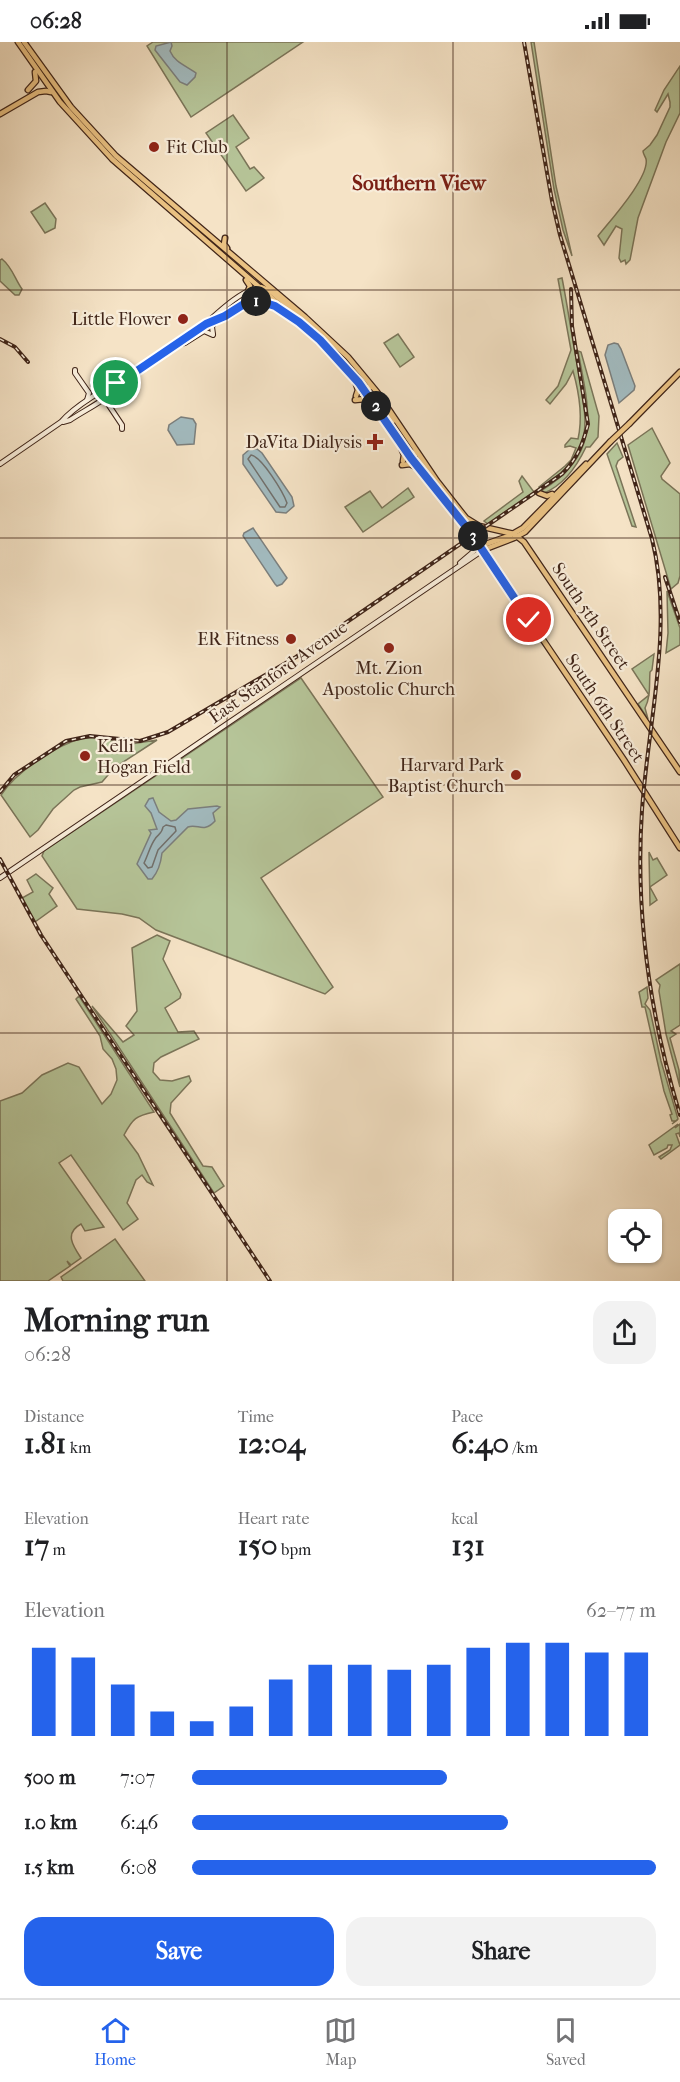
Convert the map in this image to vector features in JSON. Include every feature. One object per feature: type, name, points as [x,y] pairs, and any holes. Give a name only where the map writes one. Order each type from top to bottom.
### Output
[{"type":"main road","points":[[17,42],[44,82],[77,123],[121,168],[299,322]]},
{"type":"main road","points":[[17,42],[37,74],[36,81],[28,90]]},
{"type":"main road","points":[[24,42],[62,95],[91,130]]},
{"type":"main road","points":[[44,82],[51,86],[80,121],[137,175],[257,275],[340,349],[372,387],[433,476],[466,518],[474,524],[516,535]]},
{"type":"main road","points":[[0,114],[40,91],[50,91],[55,96]]},
{"type":"main road","points":[[225,238],[226,247],[244,261],[246,266]]},
{"type":"main road","points":[[223,257],[250,283],[248,291]]},
{"type":"main road","points":[[175,345],[185,343],[203,331],[213,335],[212,326],[217,319],[252,298],[258,287],[257,275]]},
{"type":"main road","points":[[206,324],[248,291],[258,287],[269,290],[320,334],[330,339]]},
{"type":"main road","points":[[0,464],[67,416],[206,324],[247,303],[259,301],[272,304],[299,322]]},
{"type":"main road","name":"South 6th Street","points":[[299,322],[347,368],[413,456],[418,468],[482,548],[680,848]]},
{"type":"main road","points":[[347,368],[354,372],[367,387],[372,387]]},
{"type":"main road","points":[[347,368],[358,387],[355,398],[365,399],[381,413]]},
{"type":"main road","points":[[75,370],[89,393],[85,404]]},
{"type":"main road","name":"East Stanford Avenue","points":[[0,878],[482,548],[528,530],[599,453],[680,372]]},
{"type":"main road","points":[[93,385],[104,388],[117,380],[124,379]]},
{"type":"main road","points":[[61,422],[70,420],[119,387],[124,379]]},
{"type":"main road","points":[[365,392],[373,394],[389,417],[402,430]]},
{"type":"main road","points":[[110,393],[108,404],[122,425],[122,429]]},
{"type":"main road","points":[[388,424],[404,453],[402,463],[418,468]]},
{"type":"main road","name":"East Stanford Avenue","points":[[516,535],[568,481],[599,453]]},
{"type":"main road","points":[[413,456],[433,476]]},
{"type":"main road","points":[[539,493],[550,496],[568,481]]},
{"type":"main road","points":[[528,530],[525,538],[529,549]]},
{"type":"main road","name":"South 5th Street","points":[[516,535],[529,549],[680,772]]},
{"type":"green space","points":[[153,42],[303,42],[191,117],[147,46]]},
{"type":"green space","points":[[531,42],[534,42],[556,186],[572,256],[563,230],[554,189]]},
{"type":"green space","points":[[680,66],[680,113],[666,142],[638,218],[630,260],[626,264],[625,260],[621,262],[619,258],[622,229],[616,226],[604,245],[598,236],[628,199],[642,177],[646,167],[643,151],[657,135],[670,107],[668,94],[657,112],[655,110],[664,90]]},
{"type":"green space","points":[[233,115],[249,138],[236,147],[250,169],[254,167],[264,178],[246,191],[206,133]]},
{"type":"green space","points":[[45,203],[56,219],[55,228],[45,233],[31,212]]},
{"type":"green space","points":[[2,259],[11,269],[22,289],[19,295],[15,295],[0,281],[0,260]]},
{"type":"green space","points":[[562,278],[585,423],[579,450],[571,462],[541,489],[539,487],[571,460],[576,448],[565,447],[565,445],[571,438],[578,439],[580,422],[580,405],[573,371],[550,404],[546,400],[558,386],[571,350],[558,279]]},
{"type":"green space","points":[[398,334],[414,357],[400,367],[384,343]]},
{"type":"green space","points":[[578,351],[581,352],[599,416],[598,437],[590,447],[586,447],[564,480],[544,493],[542,490],[562,476],[575,461],[583,446],[588,412]]},
{"type":"green space","points":[[652,428],[670,463],[661,476],[662,479],[680,494],[680,576],[678,583],[671,589],[628,445]]},
{"type":"green space","points":[[617,443],[623,457],[616,466],[636,527],[632,526],[607,454]]},
{"type":"green space","points":[[522,476],[534,492],[488,524],[484,521],[523,492],[519,481]]},
{"type":"green space","points":[[408,488],[414,497],[363,532],[345,507],[370,491],[382,508]]},
{"type":"green space","points":[[667,591],[680,628],[680,645],[666,653],[668,633]]},
{"type":"green space","points":[[654,654],[650,672],[649,695],[632,669]]},
{"type":"green space","points":[[301,678],[383,797],[261,878],[333,987],[325,994],[156,930],[139,918],[77,909],[42,856],[44,851]]},
{"type":"green space","points":[[649,695],[645,708],[648,719],[638,704]]},
{"type":"green space","points":[[83,738],[131,744],[157,740],[114,768],[102,782],[74,790],[53,809],[30,837],[1,795],[16,777],[38,760]]},
{"type":"green space","points":[[649,852],[653,860],[657,858],[667,875],[650,887],[657,900],[650,905]]},
{"type":"green space","points":[[36,874],[53,888],[49,894],[57,906],[35,922],[22,898],[33,892],[27,880]]},
{"type":"green space","points":[[157,935],[170,941],[163,959],[181,994],[180,998],[165,1008],[178,1032],[194,1031],[199,1039],[161,1057],[154,1063],[153,1072],[160,1080],[172,1081],[189,1076],[191,1081],[171,1103],[170,1113],[203,1166],[212,1167],[224,1186],[214,1193],[92,1006],[123,1042],[134,1035],[126,1026],[137,1011],[132,948]]},
{"type":"green space","points":[[680,964],[680,1025],[671,1031],[676,1034],[670,1038],[679,1070],[680,1087],[666,1034],[660,985],[656,980]]},
{"type":"green space","points":[[647,987],[648,998],[645,1004],[650,1010],[661,1061],[678,1119],[676,1121],[672,1121],[670,1115],[672,1114],[664,1091],[645,1007],[642,1007],[639,992]]},
{"type":"green space","points":[[79,996],[154,1112],[136,1119],[124,1135],[138,1154],[153,1185],[147,1182],[142,1175],[136,1180],[127,1203],[138,1219],[123,1230],[71,1155],[59,1163],[104,1227],[85,1231],[81,1224],[76,1228],[71,1236],[81,1258],[71,1265],[67,1261],[70,1266],[48,1281],[0,1281],[0,1101],[22,1093],[42,1075],[68,1063],[79,1067],[102,1104],[111,1094],[117,1080],[112,1059],[103,1049],[100,1036],[76,999]]},
{"type":"green space","points":[[678,1124],[675,1128],[680,1124],[680,1137],[679,1133],[676,1134],[680,1145],[661,1159],[659,1157],[670,1150],[672,1145],[668,1145],[667,1148],[654,1155],[649,1145]]},
{"type":"green space","points":[[115,1239],[145,1281],[63,1281],[61,1277]]},
{"type":"water","points":[[171,42],[170,51],[175,59],[196,73],[187,85],[180,82],[155,50],[156,46]]},
{"type":"water","points":[[618,344],[621,349],[635,386],[634,390],[619,403],[605,355],[608,345]]},
{"type":"water","points":[[181,417],[193,419],[196,424],[194,444],[177,445],[168,430],[169,425]]},
{"type":"water","points":[[250,449],[257,449],[262,453],[292,497],[294,506],[286,513],[276,512],[243,464],[243,455]]},
{"type":"water","points":[[253,528],[287,578],[282,584],[277,586],[275,584],[243,536]]},
{"type":"water","points":[[153,798],[159,812],[171,821],[176,820],[188,809],[220,807],[213,813],[215,821],[211,825],[204,828],[188,827],[162,853],[156,873],[152,879],[148,879],[137,864],[151,833],[149,830],[157,829],[151,813],[145,806],[149,799]]},
{"type":"railway","points":[[524,42],[560,235],[652,539],[658,572],[661,606],[660,640],[642,810],[641,888],[643,926],[653,1002],[669,1078],[680,1115]]},
{"type":"railway","points":[[0,792],[14,775],[66,741],[90,736],[140,741],[168,732],[296,657],[562,474],[579,451],[588,424],[572,326],[571,289]]},
{"type":"railway","points":[[0,339],[15,347],[28,362]]},
{"type":"railway","points":[[665,577],[680,622]]},
{"type":"railway","points":[[0,859],[41,935],[270,1281]]},
{"type":"place","name":"Fit Club","points":[[154,147]]},
{"type":"place","name":"Little Flower","points":[[183,319]]},
{"type":"place","name":"DaVita Dialysis","points":[[375,442]]},
{"type":"place","name":"ER Fitness","points":[[291,639]]},
{"type":"place","name":"Mt. Zion Apostolic Church","points":[[389,648]]},
{"type":"place","name":"Kelli Hogan Field","points":[[85,756]]},
{"type":"place","name":"Harvard Park Baptist Church","points":[[516,775]]},
{"type":"district","name":"Southern View","points":[[419,183]]},
{"type":"route","points":[[116,383],[206,324],[244,304],[262,301],[272,304],[320,340],[351,373],[411,458],[465,524],[529,620]]}]
